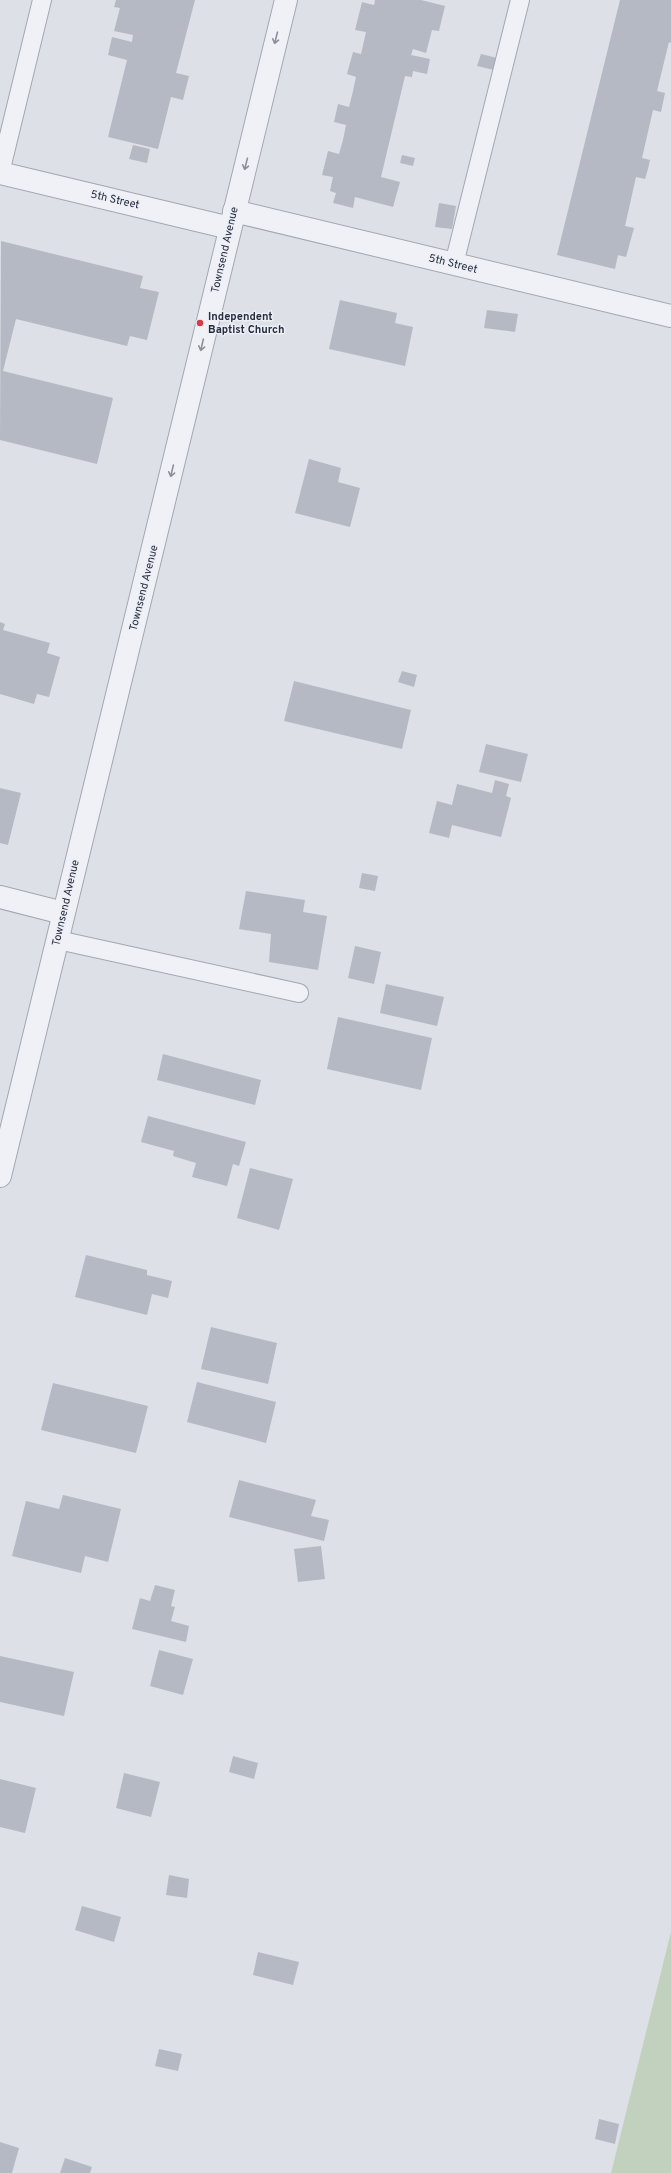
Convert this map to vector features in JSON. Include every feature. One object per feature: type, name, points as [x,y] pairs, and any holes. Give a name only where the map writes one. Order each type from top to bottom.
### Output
[{"type":"street","name":"Townsend Avenue","points":[[0,1176],[286,0]]},
{"type":"street","name":"5th Street","points":[[0,173],[454,264],[671,316]]},
{"type":"street","points":[[0,897],[63,913]]},
{"type":"lane","points":[[0,173],[42,0]]},
{"type":"lane","points":[[454,264],[520,0]]},
{"type":"lane","points":[[58,940],[299,993]]},
{"type":"green space","points":[[671,1932],[671,2173],[611,2173]]},
{"type":"building","points":[[116,0],[195,0],[176,73],[189,76],[183,100],[171,97],[158,149],[108,137],[127,60],[108,55],[112,37],[132,42],[133,35],[114,31],[120,8],[114,7]]},
{"type":"building","points":[[375,0],[421,0],[445,6],[439,31],[432,30],[426,53],[413,49],[411,55],[430,59],[427,74],[413,71],[412,77],[405,76],[381,177],[400,182],[393,207],[355,197],[353,208],[333,203],[336,193],[330,191],[333,177],[322,175],[328,151],[339,154],[343,140],[346,125],[334,122],[338,104],[349,107],[353,91],[356,77],[347,74],[353,52],[361,54],[366,32],[355,30],[362,2],[374,5]]},
{"type":"building","points":[[620,0],[671,0],[671,43],[669,42],[657,91],[665,93],[661,112],[653,110],[642,158],[650,160],[648,169],[645,179],[636,177],[625,226],[634,228],[626,257],[618,255],[615,269],[557,255]]},
{"type":"building","points":[[481,54],[497,58],[494,70],[477,66]]},
{"type":"building","points":[[133,145],[150,149],[147,163],[129,159]]},
{"type":"building","points":[[402,155],[415,158],[413,166],[400,163]]},
{"type":"building","points":[[439,203],[456,206],[452,229],[435,227]]},
{"type":"building","points":[[1,241],[143,276],[140,288],[159,292],[147,340],[130,336],[127,346],[16,319],[3,371],[113,398],[97,464],[0,440]]},
{"type":"building","points":[[340,300],[397,313],[395,323],[413,327],[405,366],[329,349]]},
{"type":"building","points":[[487,310],[518,314],[515,332],[484,328]]},
{"type":"building","points":[[309,459],[341,468],[338,482],[360,488],[350,527],[295,513]]},
{"type":"building","points":[[0,622],[5,624],[3,630],[50,643],[47,653],[60,657],[49,697],[37,694],[34,704],[0,694]]},
{"type":"building","points":[[402,671],[417,675],[414,687],[398,682]]},
{"type":"building","points":[[294,681],[411,710],[402,749],[284,721]]},
{"type":"building","points":[[486,744],[528,754],[521,782],[479,772]]},
{"type":"building","points":[[495,780],[509,784],[506,796],[511,798],[501,837],[452,825],[449,838],[429,833],[437,801],[452,805],[457,784],[492,793]]},
{"type":"building","points":[[0,788],[21,793],[8,845],[0,843]]},
{"type":"building","points":[[362,873],[378,876],[375,891],[359,888]]},
{"type":"building","points":[[246,891],[305,900],[303,912],[327,916],[318,970],[269,962],[271,934],[239,929]]},
{"type":"building","points":[[355,946],[381,952],[374,984],[348,978]]},
{"type":"building","points":[[386,984],[444,997],[437,1026],[380,1013]]},
{"type":"building","points":[[338,1017],[432,1038],[421,1090],[327,1069]]},
{"type":"building","points":[[163,1054],[261,1080],[255,1105],[157,1080]]},
{"type":"building","points":[[148,1116],[246,1142],[239,1166],[233,1164],[227,1186],[192,1177],[196,1163],[173,1156],[174,1151],[141,1142]]},
{"type":"building","points":[[250,1168],[293,1179],[279,1230],[237,1218]]},
{"type":"building","points":[[86,1255],[147,1270],[147,1275],[172,1281],[168,1298],[152,1294],[147,1315],[75,1297]]},
{"type":"building","points":[[211,1327],[277,1343],[268,1384],[201,1369]]},
{"type":"building","points":[[197,1382],[276,1402],[266,1443],[187,1422]]},
{"type":"building","points":[[53,1383],[148,1406],[136,1453],[41,1430]]},
{"type":"building","points":[[239,1480],[316,1500],[311,1516],[329,1520],[324,1541],[229,1517]]},
{"type":"building","points":[[63,1495],[121,1509],[108,1562],[85,1556],[81,1573],[12,1556],[26,1501],[59,1509]]},
{"type":"building","points":[[321,1546],[325,1579],[298,1582],[294,1549]]},
{"type":"building","points":[[155,1585],[175,1590],[171,1606],[175,1607],[171,1621],[189,1626],[186,1642],[132,1629],[140,1598],[150,1601]]},
{"type":"building","points":[[159,1650],[193,1659],[183,1695],[150,1686]]},
{"type":"building","points":[[0,1656],[74,1672],[64,1716],[0,1702]]},
{"type":"building","points":[[233,1756],[258,1763],[254,1779],[229,1772]]},
{"type":"building","points":[[124,1773],[160,1782],[151,1817],[116,1808]]},
{"type":"building","points":[[0,1779],[36,1788],[25,1833],[0,1827]]},
{"type":"building","points":[[169,1875],[189,1879],[187,1898],[166,1895]]},
{"type":"building","points":[[82,1906],[121,1917],[114,1942],[75,1930]]},
{"type":"building","points":[[258,1952],[299,1962],[293,1985],[253,1975]]},
{"type":"building","points":[[159,2049],[182,2054],[178,2071],[155,2066]]},
{"type":"building","points":[[599,2119],[619,2124],[615,2144],[595,2139]]},
{"type":"building","points":[[0,2142],[19,2148],[12,2173],[0,2173]]},
{"type":"building","points":[[65,2158],[92,2167],[90,2173],[60,2173]]},
{"type":"place","name":"Independent Baptist Church","points":[[200,323]]}]
